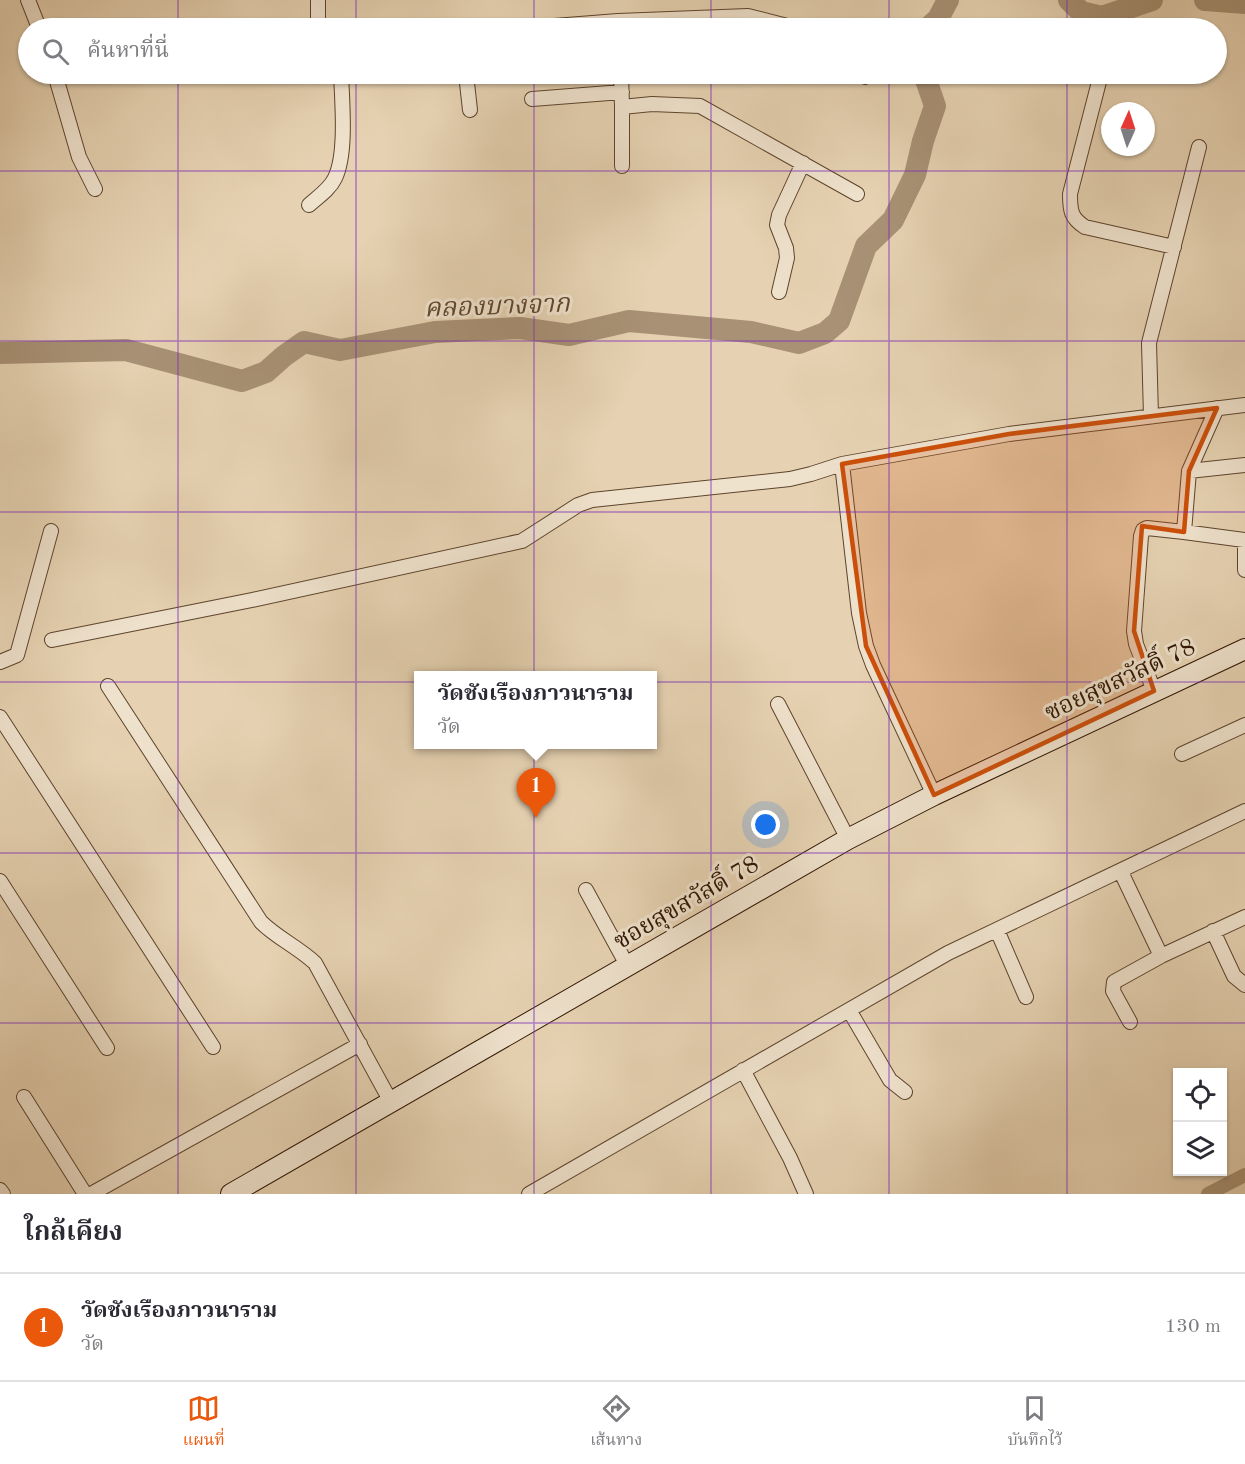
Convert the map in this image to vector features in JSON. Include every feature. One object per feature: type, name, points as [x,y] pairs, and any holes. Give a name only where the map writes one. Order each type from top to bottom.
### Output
[{"type":"street","points":[[28,0],[35,18]]},
{"type":"street","points":[[318,0],[318,18]]},
{"type":"street","points":[[719,18],[748,16],[756,18]]},
{"type":"street","points":[[58,84],[79,156],[95,189]]},
{"type":"street","points":[[309,205],[335,179],[339,166],[342,123],[341,84]]},
{"type":"street","points":[[467,84],[470,110]]},
{"type":"street","points":[[621,84],[622,166]]},
{"type":"street","points":[[1098,84],[1070,194],[1070,209],[1076,221],[1085,227],[1174,247]]},
{"type":"street","points":[[532,99],[621,92]]},
{"type":"street","points":[[622,107],[652,104],[700,106],[857,194]]},
{"type":"street","points":[[1150,416],[1149,343],[1199,147]]},
{"type":"street","points":[[779,292],[787,258],[786,248],[777,225],[779,215],[803,163]]},
{"type":"street","points":[[52,640],[252,600],[522,541],[578,505],[592,500],[790,479],[842,464],[1009,434],[1245,405]]},
{"type":"street","points":[[1184,532],[1189,471],[1217,408]]},
{"type":"street","points":[[842,464],[859,613],[866,646],[934,795]]},
{"type":"street","points":[[1189,471],[1245,465]]},
{"type":"street","points":[[1154,691],[1136,644],[1134,631],[1143,530],[1147,528],[1244,540],[1245,570]]},
{"type":"street","points":[[0,662],[17,655],[51,531]]},
{"type":"street","name":"ซอยสุขสวัสดิ์ 78","points":[[231,1194],[848,839],[934,795],[1245,649]]},
{"type":"street","points":[[108,686],[261,922],[271,932],[315,963],[391,1102]]},
{"type":"street","points":[[778,704],[848,839]]},
{"type":"street","points":[[0,717],[213,1047]]},
{"type":"street","points":[[1182,754],[1245,725]]},
{"type":"street","points":[[530,1194],[948,954],[1245,811]]},
{"type":"street","points":[[1121,872],[1161,956]]},
{"type":"street","points":[[0,880],[107,1048]]},
{"type":"street","points":[[586,890],[627,965]]},
{"type":"street","points":[[1130,1022],[1113,991],[1114,982],[1161,956],[1245,917]]},
{"type":"street","points":[[997,930],[1026,997]]},
{"type":"street","points":[[1214,931],[1234,976],[1245,985]]},
{"type":"street","points":[[849,1010],[890,1080],[905,1092]]},
{"type":"street","points":[[91,1194],[360,1044]]},
{"type":"street","points":[[743,1070],[790,1158],[806,1194]]},
{"type":"street","points":[[24,1096],[84,1194]]},
{"type":"street","points":[[0,1190],[3,1194]]},
{"type":"highlighted area","points":[[1217,408],[1189,471],[1184,532],[1142,526],[1134,631],[1154,691],[934,795],[866,646],[842,464],[1009,434]]},
{"type":"waterway","name":"คลองบางจาก","points":[[939,18],[948,0]]},
{"type":"waterway","name":"คลองบางจาก","points":[[1069,0],[1081,12],[1102,17],[1152,0]]},
{"type":"waterway","name":"คลองบางจาก","points":[[1205,0],[1245,3]]},
{"type":"waterway","name":"คลองบางจาก","points":[[0,353],[126,350],[242,381],[266,372],[304,342],[340,350],[435,332],[520,328],[569,335],[629,321],[751,332],[799,343],[825,333],[839,321],[866,246],[893,220],[915,175],[935,106],[927,84]]},
{"type":"waterway","points":[[1208,1194],[1245,1175]]},
{"type":"place","name":"วัดชังเรืองภาวนาราม","points":[[536,818]]}]
